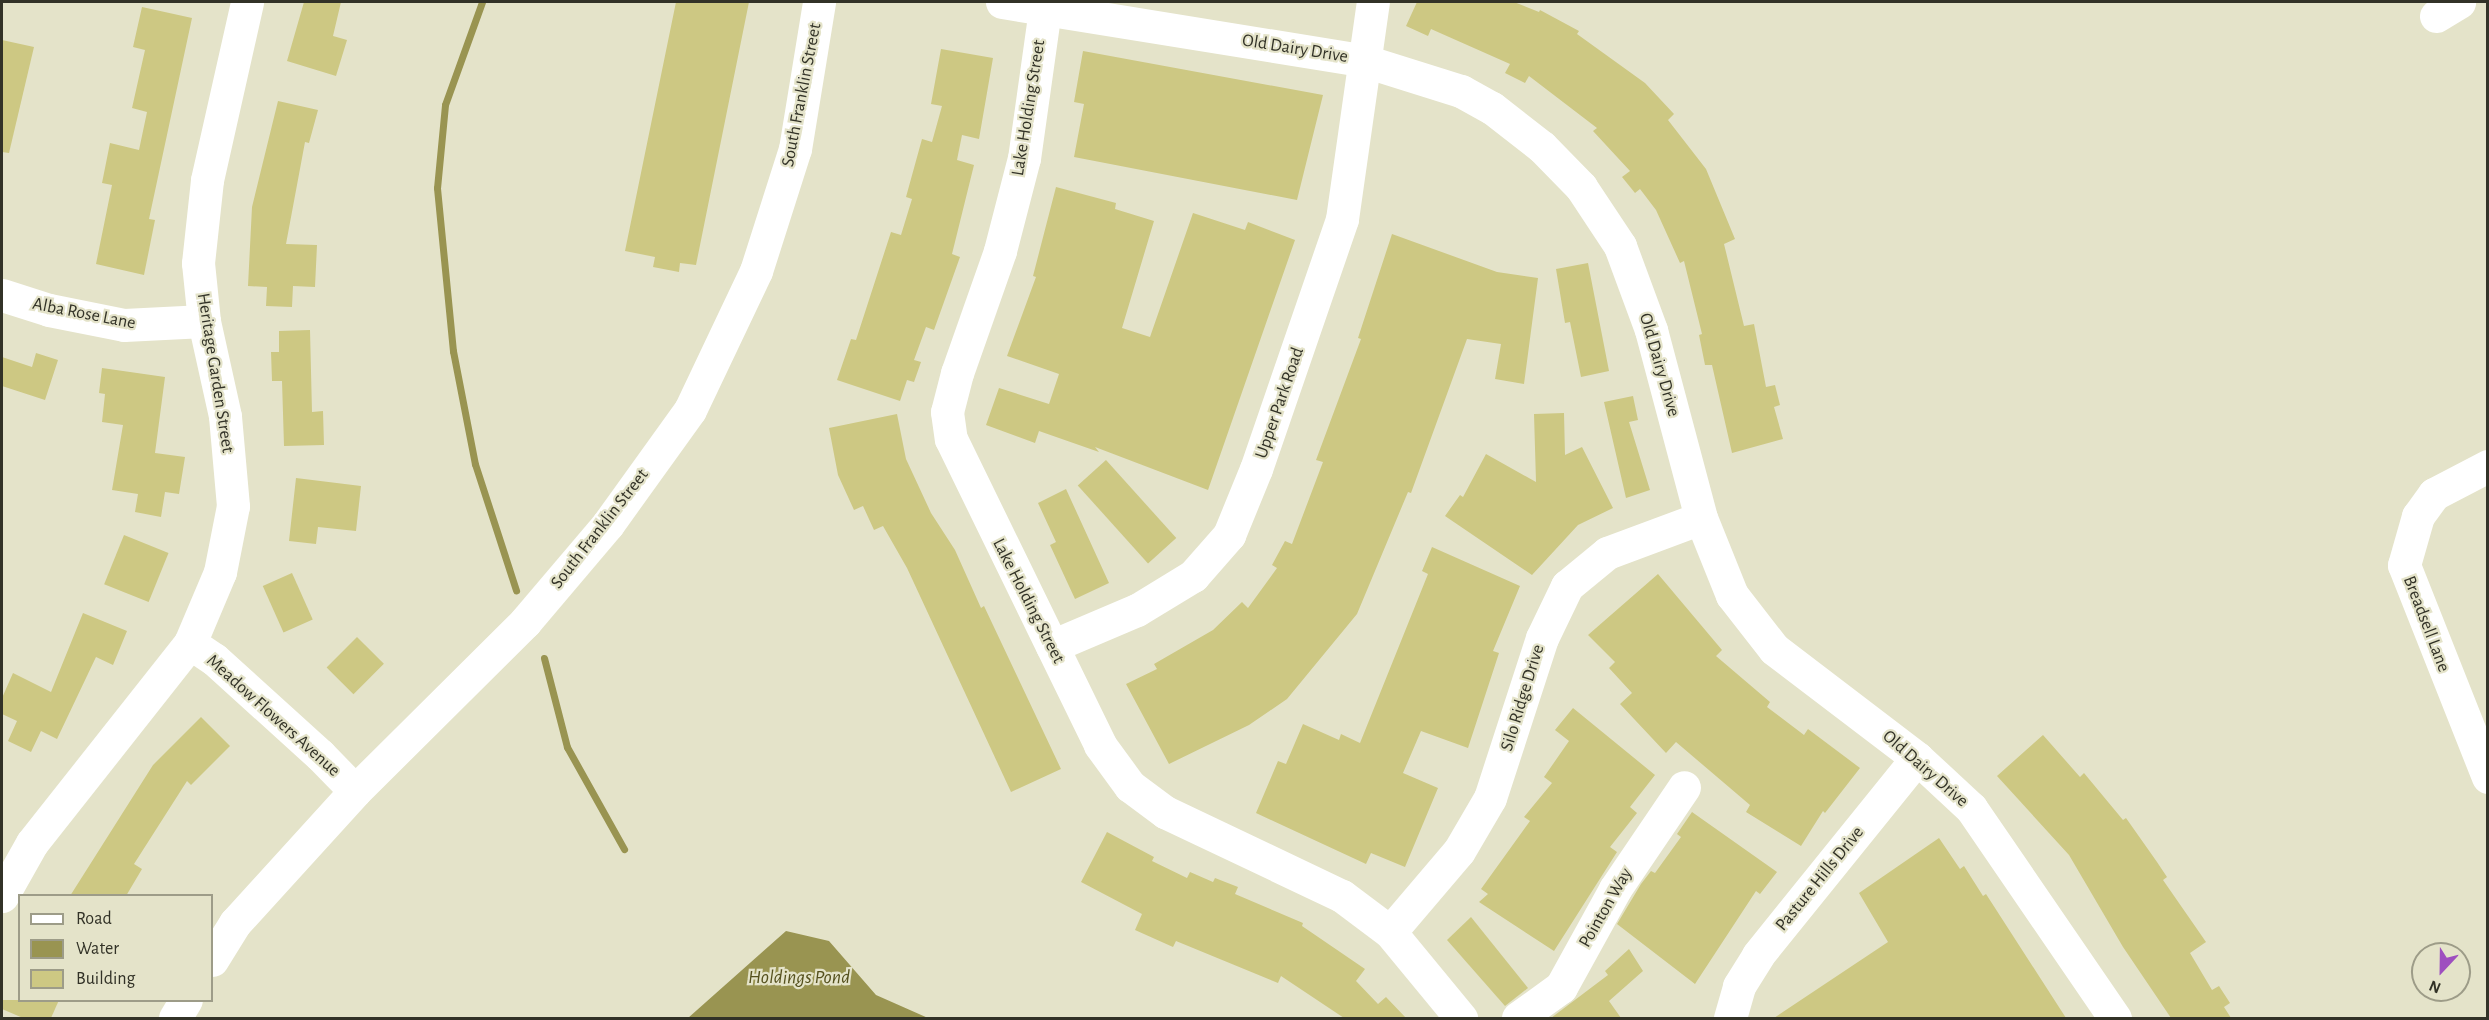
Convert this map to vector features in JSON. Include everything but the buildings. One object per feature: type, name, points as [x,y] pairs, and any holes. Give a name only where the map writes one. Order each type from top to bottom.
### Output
[{"type":"street","name":"Heritage Garden Street","points":[[2,896],[33,843],[190,643],[220,572],[233,506],[225,416],[204,321],[198,263],[207,180],[247,2]]},
{"type":"street","name":"South Franklin Street","points":[[213,958],[235,923],[355,791],[525,622],[608,524],[690,410],[718,358],[767,238],[795,149],[819,2]]},
{"type":"street","name":"Old Dairy Drive","points":[[1002,2],[1045,5],[1365,61],[1461,91],[1492,108],[1542,147],[1581,187],[1620,246],[1651,330],[1701,518],[1732,595],[1774,649],[1917,758],[1971,808],[2115,1018]]},
{"type":"street","name":"Upper Park Road","points":[[1052,646],[1137,610],[1192,576],[1229,535],[1338,235],[1372,2]]},
{"type":"street","name":"Lake Holding Street","points":[[1045,5],[1024,158],[1000,251],[947,412],[951,439],[964,472],[1100,745],[1130,786],[1165,812],[1342,896],[1390,932],[1461,1018]]},
{"type":"street","name":"Alba Rose Lane","points":[[2,295],[49,310],[124,325],[204,321]]},
{"type":"street","name":"Breadsell Lane","points":[[2486,769],[2404,565],[2418,516],[2434,494],[2487,466]]},
{"type":"street","name":"Silo Ridge Drive","points":[[1390,932],[1459,851],[1490,798],[1542,638],[1567,586],[1607,553],[1701,518]]},
{"type":"street","name":"Meadow Flowers Avenue","points":[[190,643],[232,675],[355,791]]},
{"type":"street","name":"Pasture Hills Drive","points":[[1734,1015],[1739,986],[1758,955],[1917,758]]},
{"type":"street","name":"Pointon Way","points":[[1518,1018],[1561,987],[1615,889],[1684,787]]},
{"type":"street","points":[[175,1018],[185,1002]]},
{"type":"water","name":"Holdings Pond","points":[[786,931],[829,941],[876,995],[928,1018],[688,1018]]},
{"type":"waterway","points":[[482,2],[445,105],[437,188],[453,351],[475,464],[516,590]]},
{"type":"waterway","points":[[544,658],[567,747],[624,849]]}]
